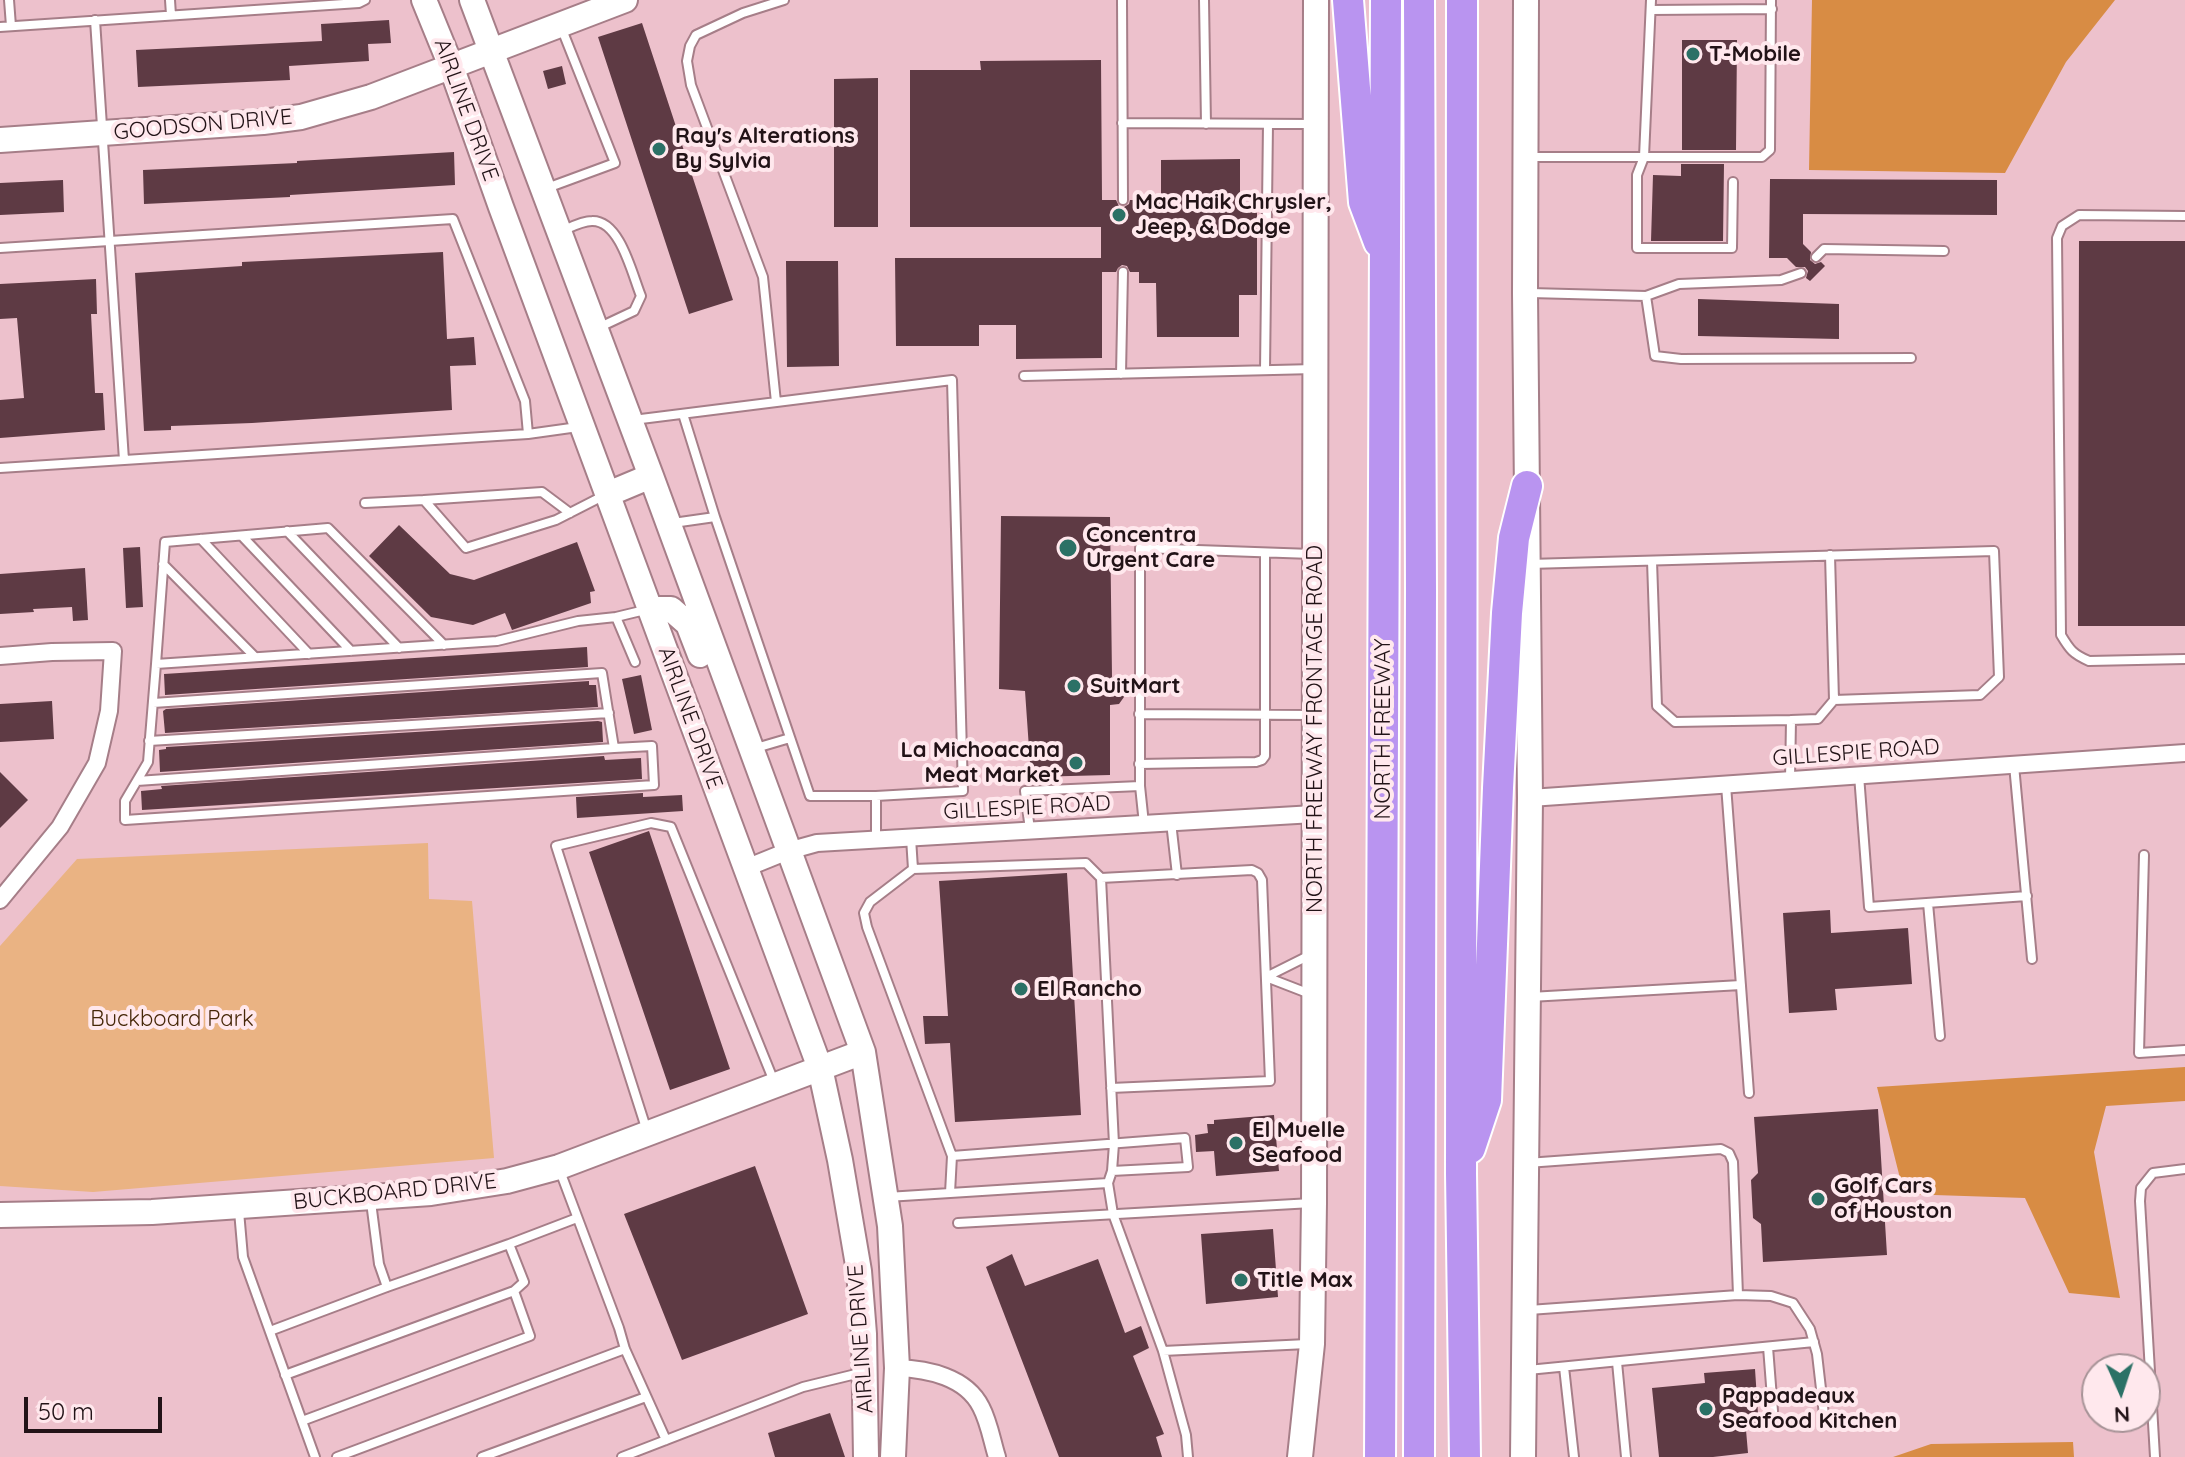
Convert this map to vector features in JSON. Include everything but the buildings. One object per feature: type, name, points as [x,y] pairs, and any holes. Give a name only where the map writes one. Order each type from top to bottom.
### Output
[{"type":"highway","points":[[1348,0],[1364,202],[1385,258]]},
{"type":"highway","name":"NORTH FREEWAY","points":[[1380,1457],[1386,0]]},
{"type":"highway","name":"NORTH FREEWAY","points":[[1419,0],[1419,1457]]},
{"type":"highway","points":[[1462,0],[1461,1173],[1465,1457]]},
{"type":"highway","points":[[1461,1173],[1486,1100],[1507,613],[1514,538],[1527,486]]},
{"type":"highway","points":[[1364,1457],[1379,1407]]},
{"type":"main road","name":"AIRLINE DRIVE","points":[[424,0],[820,1068],[859,1271],[864,1334],[865,1457]]},
{"type":"main road","name":"AIRLINE DRIVE","points":[[472,0],[863,1052],[890,1226],[897,1368],[893,1457]]},
{"type":"main road","name":"GOODSON DRIVE","points":[[0,140],[301,117],[371,97],[625,0]]},
{"type":"main road","name":"NORTH FREEWAY FRONTAGE ROAD","points":[[1300,1457],[1312,1344],[1314,1203],[1316,0]]},
{"type":"main road","points":[[1523,1457],[1530,798],[1525,293],[1526,0]]},
{"type":"main road","points":[[608,494],[651,476]]},
{"type":"main road","points":[[650,609],[671,609],[688,624],[701,657],[722,669]]},
{"type":"main road","name":"BUCKBOARD DRIVE","points":[[0,1215],[152,1212],[431,1193],[507,1181],[559,1167],[863,1052]]},
{"type":"main road","points":[[864,1334],[883,1368],[897,1368]]},
{"type":"street","points":[[0,656],[113,651],[109,711],[97,763],[60,827],[0,900]]},
{"type":"street","name":"GILLESPIE ROAD","points":[[1530,798],[2185,753]]},
{"type":"street","name":"GILLESPIE ROAD","points":[[746,868],[817,843],[1314,814]]},
{"type":"street","points":[[897,1368],[948,1377],[967,1388],[981,1407],[997,1457]]},
{"type":"lane","points":[[9,0],[11,26]]},
{"type":"lane","points":[[170,0],[171,15]]},
{"type":"lane","points":[[0,27],[359,3],[365,0]]},
{"type":"lane","points":[[776,402],[763,277],[691,85],[687,61],[696,35],[743,13],[784,0]]},
{"type":"lane","points":[[1122,0],[1123,200]]},
{"type":"lane","points":[[1204,0],[1206,124]]},
{"type":"lane","points":[[1525,157],[1644,157],[1762,157],[1770,150],[1772,5],[1651,5],[1644,157],[1637,175],[1637,248],[1732,248],[1733,182]]},
{"type":"lane","points":[[95,20],[124,460]]},
{"type":"lane","points":[[543,189],[615,163],[560,25]]},
{"type":"lane","points":[[1122,123],[1316,124]]},
{"type":"lane","points":[[1265,370],[1268,124]]},
{"type":"lane","points":[[2185,216],[2079,215],[2062,226],[2057,238],[2061,635],[2069,650],[2089,661],[2185,659]]},
{"type":"lane","points":[[0,248],[453,219],[525,401],[528,434]]},
{"type":"lane","points":[[559,232],[588,221],[603,222],[615,233],[641,296],[634,311],[596,329]]},
{"type":"lane","points":[[1816,257],[1824,249],[1944,251]]},
{"type":"lane","points":[[1121,374],[1123,272]]},
{"type":"lane","points":[[1525,293],[1646,296],[1679,284],[1781,280],[1801,273]]},
{"type":"lane","points":[[1646,296],[1655,356],[1681,359],[1911,358]]},
{"type":"lane","points":[[1024,376],[1315,369]]},
{"type":"lane","points":[[630,421],[683,414],[776,402],[952,380],[963,791],[810,796],[683,414]]},
{"type":"lane","points":[[0,468],[528,434],[583,427]]},
{"type":"lane","points":[[365,503],[542,492],[570,513]]},
{"type":"lane","points":[[424,500],[466,548],[556,520],[608,494]]},
{"type":"lane","points":[[668,524],[715,517]]},
{"type":"lane","points":[[137,781],[652,746],[654,785],[125,820],[125,801],[148,762],[165,542],[328,528],[444,645]]},
{"type":"lane","points":[[287,531],[399,648]]},
{"type":"lane","points":[[242,536],[351,651]]},
{"type":"lane","points":[[201,539],[309,654]]},
{"type":"lane","points":[[1144,824],[1139,764],[1140,548],[1315,555]]},
{"type":"lane","points":[[1529,564],[1994,551],[1999,677],[1980,695],[1834,700]]},
{"type":"lane","points":[[1139,764],[1256,762],[1265,756],[1265,553]]},
{"type":"lane","points":[[1652,561],[1657,706],[1675,722],[1791,720],[1818,719],[1834,700],[1830,555]]},
{"type":"lane","points":[[163,564],[255,657]]},
{"type":"lane","points":[[156,664],[497,641],[578,621],[650,609]]},
{"type":"lane","points":[[616,617],[635,662]]},
{"type":"lane","points":[[153,703],[602,673],[614,748]]},
{"type":"lane","points":[[149,741],[609,713]]},
{"type":"lane","points":[[1139,714],[1315,715]]},
{"type":"lane","points":[[1790,780],[1791,720]]},
{"type":"lane","points":[[751,749],[790,738]]},
{"type":"lane","points":[[2014,765],[2032,959]]},
{"type":"lane","points":[[1859,775],[1869,907],[2027,896]]},
{"type":"lane","points":[[1726,784],[1749,1093]]},
{"type":"lane","points":[[1030,830],[1025,791],[1140,786]]},
{"type":"lane","points":[[876,796],[876,839]]},
{"type":"lane","points":[[1171,822],[1177,875]]},
{"type":"lane","points":[[647,1132],[556,846],[651,823],[671,827],[775,1085]]},
{"type":"lane","points":[[911,837],[913,869]]},
{"type":"lane","points":[[2144,855],[2139,1053],[2185,1050]]},
{"type":"lane","points":[[950,1193],[952,1156],[864,913],[870,902],[913,869],[1086,863],[1101,878],[1114,1144],[1108,1183],[1113,1214],[1163,1351],[1186,1435],[1188,1457]]},
{"type":"lane","points":[[1101,878],[1252,870],[1262,880],[1270,1081],[1111,1088]]},
{"type":"lane","points":[[1928,903],[1940,1036]]},
{"type":"lane","points":[[1266,977],[1298,959],[1314,954]]},
{"type":"lane","points":[[1266,977],[1314,995]]},
{"type":"lane","points":[[1529,997],[1741,985]]},
{"type":"lane","points":[[952,1156],[1185,1138],[1188,1167],[1112,1171]]},
{"type":"lane","points":[[1527,1163],[1721,1149],[1729,1153],[1733,1162],[1738,1295]]},
{"type":"lane","points":[[559,1167],[625,1349],[666,1440]]},
{"type":"lane","points":[[2155,1457],[2141,1188],[2153,1173],[2185,1169]]},
{"type":"lane","points":[[886,1197],[1108,1183]]},
{"type":"lane","points":[[371,1197],[379,1264],[387,1287]]},
{"type":"lane","points":[[958,1223],[1314,1203]]},
{"type":"lane","points":[[238,1206],[243,1257],[315,1457]]},
{"type":"lane","points":[[270,1331],[577,1218]]},
{"type":"lane","points":[[285,1375],[514,1291],[524,1282],[509,1244]]},
{"type":"lane","points":[[302,1421],[530,1336],[514,1291]]},
{"type":"lane","points":[[1524,1310],[1738,1295],[1771,1296],[1793,1303],[1810,1329],[1814,1342],[1824,1415]]},
{"type":"lane","points":[[1523,1371],[1814,1342]]},
{"type":"lane","points":[[1163,1351],[1312,1344]]},
{"type":"lane","points":[[1768,1347],[1773,1411]]},
{"type":"lane","points":[[337,1457],[625,1349]]},
{"type":"lane","points":[[1617,1362],[1626,1457]]},
{"type":"lane","points":[[1564,1367],[1574,1457]]},
{"type":"lane","points":[[622,1457],[803,1387],[865,1372]]},
{"type":"lane","points":[[482,1457],[646,1397]]},
{"type":"green space","name":"Buckboard Park","points":[[428,843],[429,899],[472,901],[494,1158],[93,1192],[0,1186],[0,946],[77,859]]},
{"type":"shaded area","points":[[1812,0],[2115,0],[2066,62],[2005,173],[1809,170]]},
{"type":"shaded area","points":[[2185,1067],[2185,1101],[2106,1106],[2094,1152],[2120,1298],[2069,1293],[2025,1198],[1904,1194],[1877,1087]]},
{"type":"shaded area","points":[[2073,1442],[2074,1457],[1893,1457],[1931,1444]]},
{"type":"place","name":"T-Mobile","points":[[1693,54]]},
{"type":"place","name":"Ray's Alterations By Sylvia","points":[[659,149]]},
{"type":"place","name":"Mac Haik Chrysler, Jeep, & Dodge","points":[[1119,215]]},
{"type":"place","name":"Concentra Urgent Care","points":[[1068,548]]},
{"type":"place","name":"SuitMart","points":[[1074,686]]},
{"type":"place","name":"La Michoacana Meat Market","points":[[1076,763]]},
{"type":"place","name":"El Rancho","points":[[1021,989]]},
{"type":"place","name":"El Muelle Seafood","points":[[1236,1143]]},
{"type":"place","name":"Golf Cars of Houston","points":[[1818,1199]]},
{"type":"place","name":"Title Max","points":[[1241,1280]]},
{"type":"place","name":"Pappadeaux Seafood Kitchen","points":[[1706,1409]]}]
